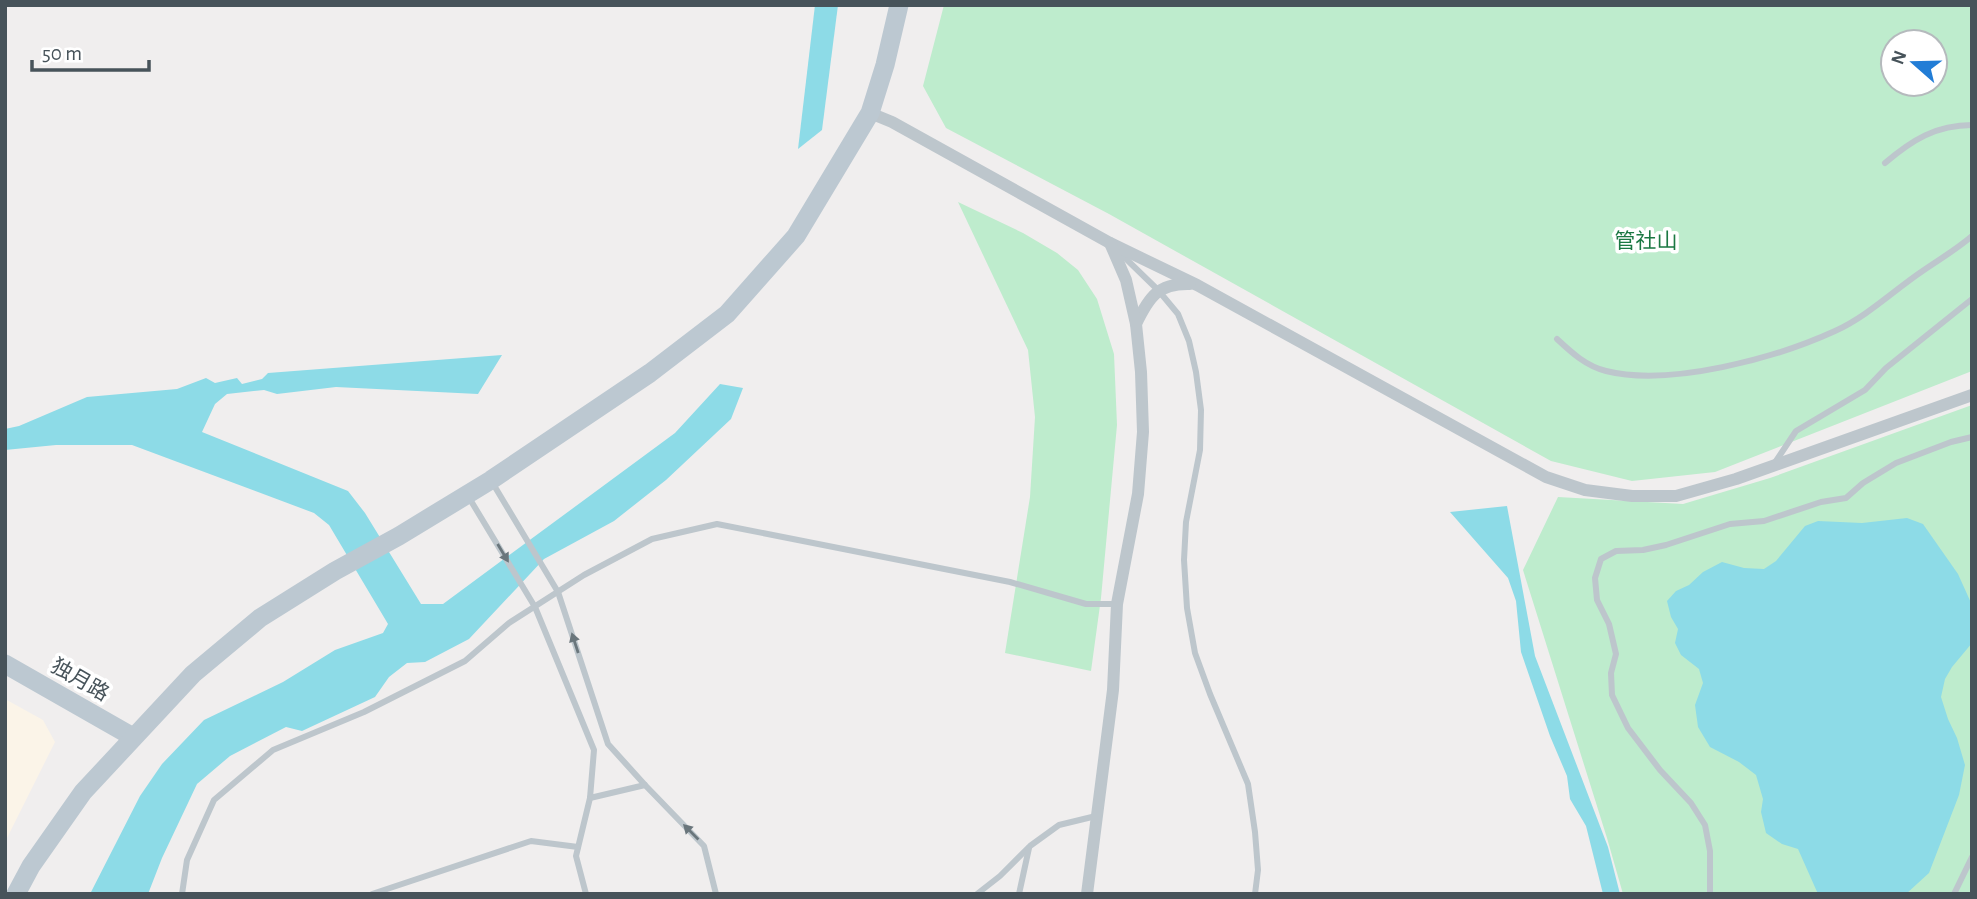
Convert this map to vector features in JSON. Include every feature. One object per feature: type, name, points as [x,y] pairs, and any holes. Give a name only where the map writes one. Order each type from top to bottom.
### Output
[{"type":"street","points":[[16,894],[31,866],[83,792],[192,674],[260,618],[491,480],[650,373],[727,314],[796,236],[870,113],[899,5]]},
{"type":"street","points":[[870,113],[892,122],[1110,243],[1196,285],[1546,477],[1585,490],[1632,496],[1676,496],[1736,479],[1972,395]]},
{"type":"street","points":[[1087,894],[1113,690],[1117,604],[1138,494],[1143,432],[1136,324],[1126,280],[1110,243]]},
{"type":"street","points":[[1136,324],[1145,305],[1158,290],[1174,284],[1196,285]]},
{"type":"street","name":"独月路","points":[[5,664],[133,737]]},
{"type":"lane","points":[[1885,163],[1908,143],[1951,125],[1972,125]]},
{"type":"lane","points":[[1557,339],[1578,359],[1605,371],[1645,376],[1697,372],[1783,352],[1838,330],[1972,236]]},
{"type":"lane","points":[[1110,243],[1158,290],[1178,314],[1189,341],[1196,372],[1200,450],[1185,522],[1187,608],[1195,653],[1248,785],[1258,870],[1255,894]]},
{"type":"lane","points":[[1773,466],[1796,431],[1865,390],[1886,368],[1972,299]]},
{"type":"lane","points":[[1710,894],[1710,851],[1705,825],[1691,803],[1660,770],[1628,728],[1612,695],[1611,673],[1616,654],[1609,624],[1597,600],[1595,578],[1601,559],[1616,551],[1643,550],[1666,545],[1730,524],[1764,521],[1821,502],[1846,498],[1863,483],[1896,463],[1972,437]]},
{"type":"lane","points":[[491,480],[558,592],[608,744],[704,846],[716,894]]},
{"type":"lane","points":[[467,495],[535,607],[594,750],[590,798],[576,856],[586,894]]},
{"type":"lane","points":[[182,894],[187,860],[214,800],[273,750],[364,712],[465,661],[509,623],[584,575],[652,539],[717,524],[1010,582],[1086,604],[1117,604]]},
{"type":"lane","points":[[594,750],[608,744]]},
{"type":"lane","points":[[590,798],[645,785]]},
{"type":"lane","points":[[977,894],[1030,846],[1059,825],[1097,816]]},
{"type":"lane","points":[[372,894],[531,841],[578,847]]},
{"type":"lane","points":[[1018,894],[1030,846]]},
{"type":"lane","points":[[1954,894],[1972,857]]},
{"type":"shaded area","points":[[5,699],[43,720],[55,742],[5,842]]},
{"type":"green space","name":"管社山","points":[[944,5],[1972,5],[1972,371],[1715,472],[1632,481],[1551,461],[1109,214],[946,128],[923,86]]},
{"type":"green space","points":[[958,202],[1023,233],[1057,253],[1078,270],[1097,299],[1114,354],[1117,425],[1101,598],[1091,671],[1005,653],[1030,497],[1035,417],[1028,350]]},
{"type":"green space","points":[[1972,405],[1972,894],[1623,894],[1523,570],[1558,497],[1683,504],[1770,478]]},
{"type":"water","points":[[815,5],[838,5],[822,130],[798,149]]},
{"type":"water","points":[[502,355],[478,394],[336,387],[277,394],[264,390],[227,394],[215,404],[202,432],[348,491],[365,513],[421,604],[443,604],[675,433],[720,384],[743,388],[731,419],[666,480],[614,521],[544,559],[469,639],[425,662],[407,663],[389,677],[375,697],[302,731],[286,727],[230,756],[197,784],[148,894],[90,894],[140,796],[162,764],[204,720],[283,682],[335,650],[383,633],[388,624],[329,525],[314,513],[132,445],[56,445],[5,450],[5,429],[19,426],[87,397],[177,389],[206,378],[215,383],[237,378],[242,384],[262,379],[268,373]]},
{"type":"water","points":[[1507,506],[1535,656],[1608,847],[1620,894],[1603,894],[1586,826],[1570,799],[1567,776],[1521,652],[1516,601],[1508,578],[1450,512]]},
{"type":"water","points":[[1907,518],[1923,524],[1958,574],[1972,605],[1972,643],[1945,679],[1941,697],[1965,765],[1959,795],[1929,873],[1906,894],[1818,894],[1798,849],[1782,844],[1766,833],[1761,812],[1763,799],[1756,775],[1739,762],[1710,747],[1698,727],[1695,705],[1703,683],[1699,669],[1681,655],[1675,643],[1678,629],[1671,617],[1667,601],[1676,591],[1722,562],[1744,568],[1764,569],[1776,561],[1805,526],[1818,521],[1862,523]]}]
